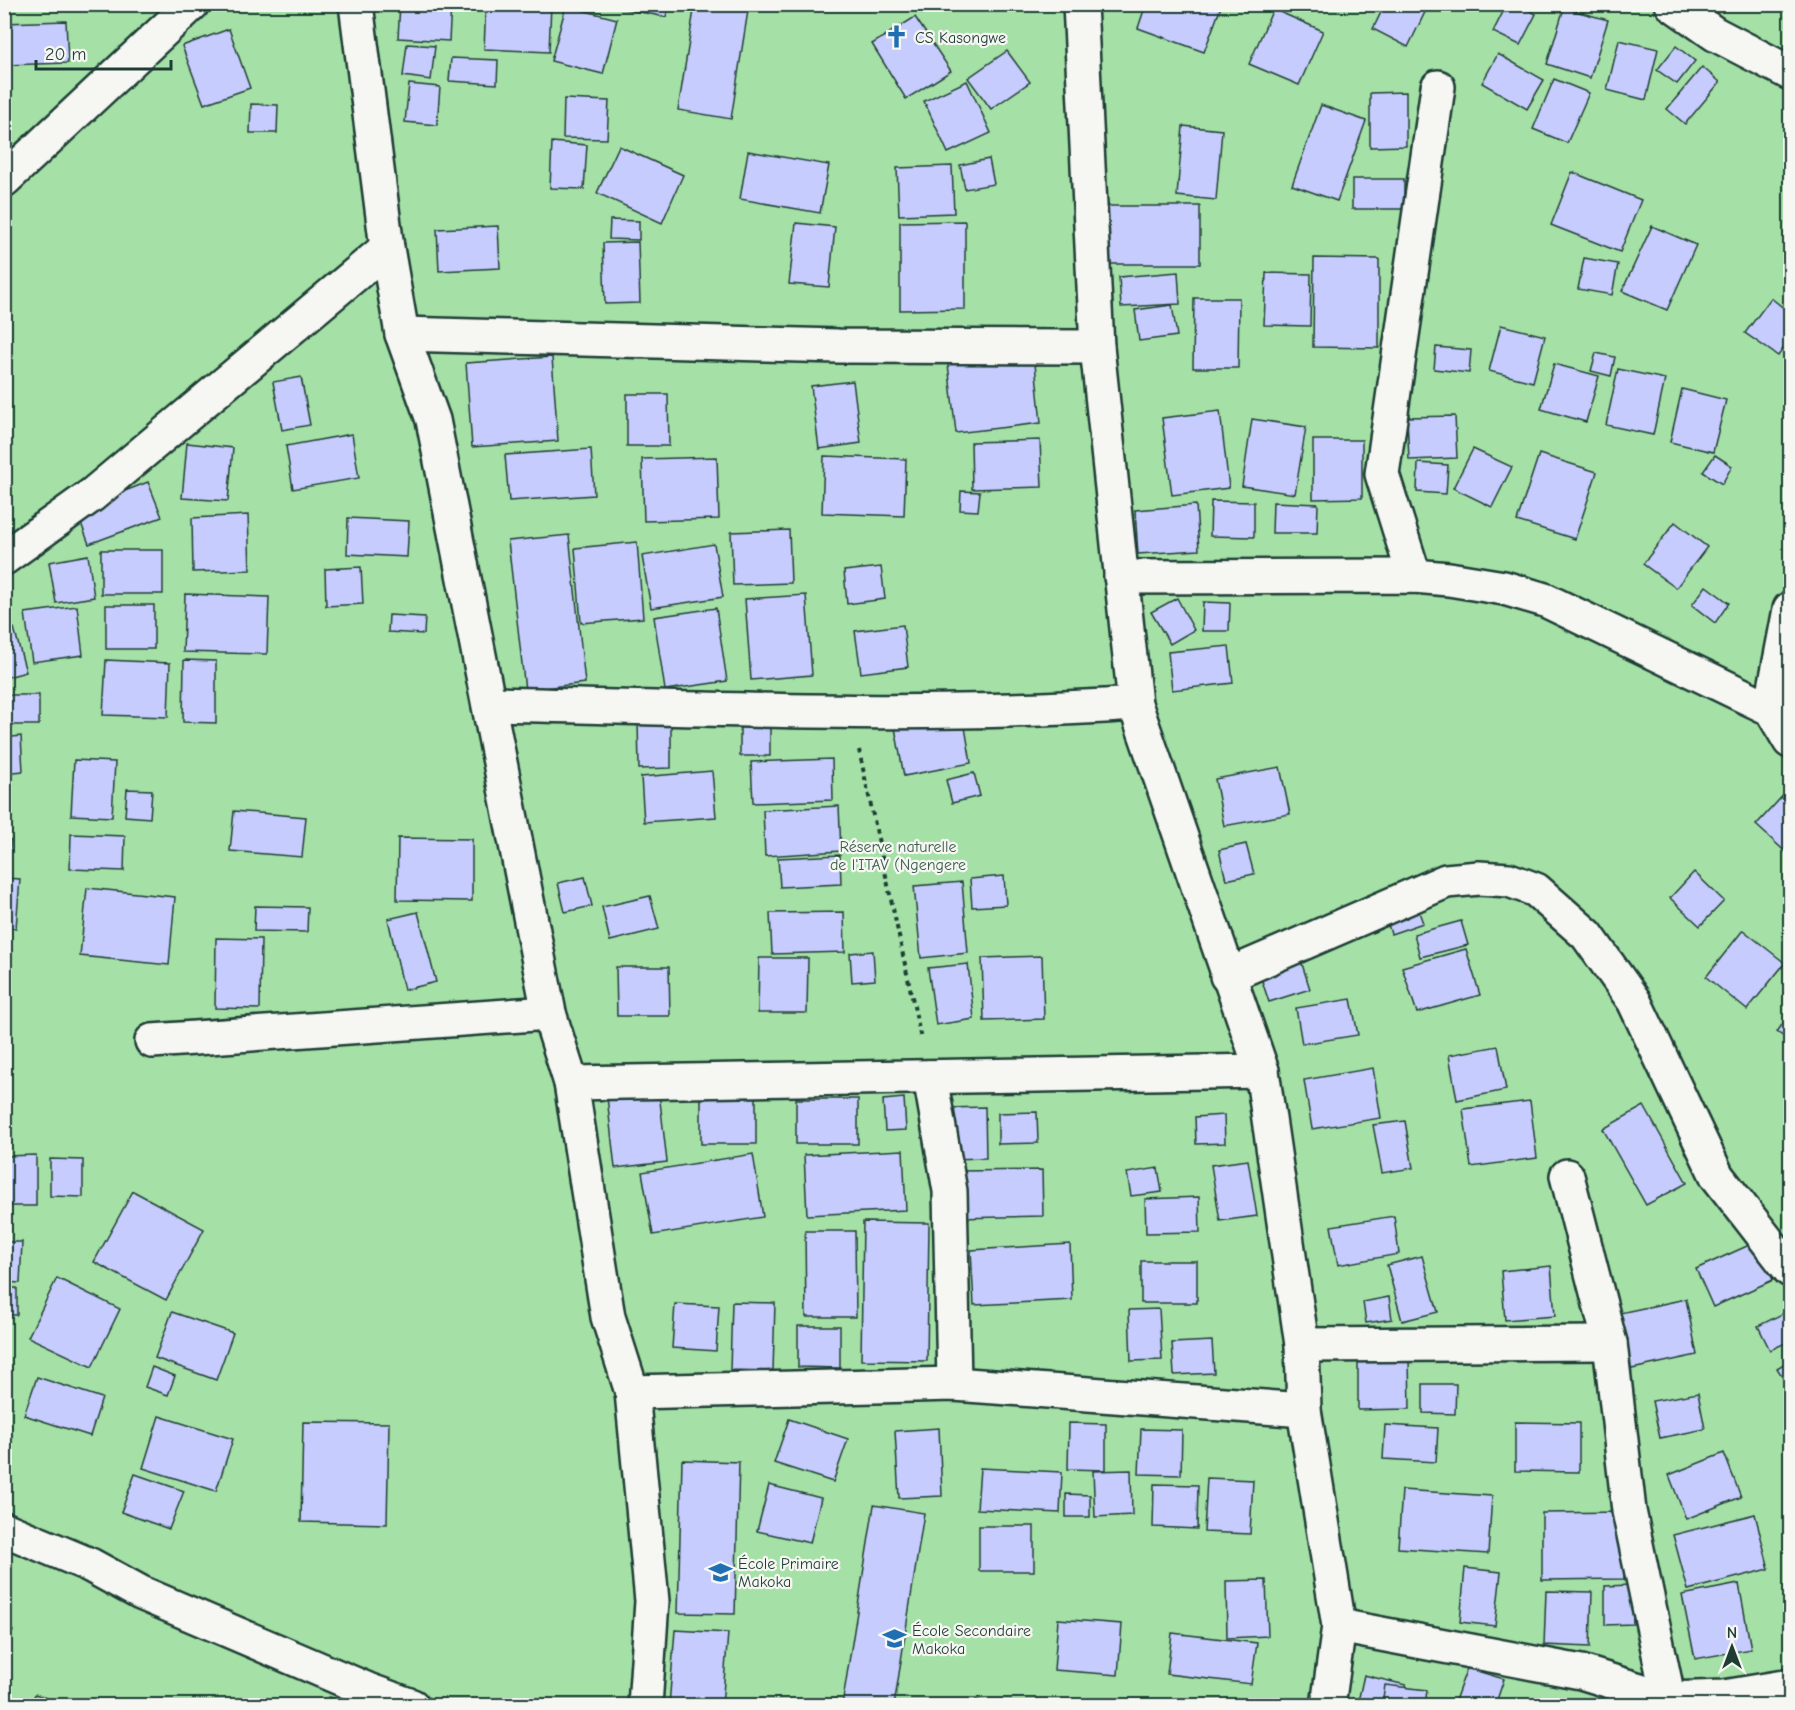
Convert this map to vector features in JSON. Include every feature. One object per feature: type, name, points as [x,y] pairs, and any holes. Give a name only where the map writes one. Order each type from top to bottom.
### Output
[{"type":"street","points":[[4,180],[192,4]]},
{"type":"street","points":[[356,4],[387,248],[402,334],[433,420],[549,1014],[571,1083],[608,1317],[632,1392],[652,1601],[645,1706]]},
{"type":"street","points":[[1080,4],[1097,347],[1135,704],[1227,976],[1262,1071],[1302,1345],[1304,1410],[1339,1626],[1328,1706]]},
{"type":"street","points":[[1672,4],[1714,34],[1791,73]]},
{"type":"street","points":[[1414,576],[1382,474],[1438,87]]},
{"type":"street","points":[[4,558],[92,495],[387,248]]},
{"type":"street","points":[[402,334],[838,346],[1097,347]]},
{"type":"street","points":[[1121,577],[1414,576],[1503,588],[1545,600],[1771,710],[1791,741]]},
{"type":"street","points":[[1771,710],[1791,609]]},
{"type":"street","points":[[490,704],[850,711],[1051,710],[1135,704]]},
{"type":"street","points":[[1227,976],[1446,881],[1479,878],[1509,880],[1536,890],[1587,935],[1634,1001],[1717,1176],[1791,1270]]},
{"type":"street","points":[[152,1041],[549,1014]]},
{"type":"street","points":[[571,1083],[1262,1071]]},
{"type":"street","points":[[930,1077],[950,1191],[954,1384]]},
{"type":"street","points":[[1567,1176],[1610,1343],[1629,1511],[1669,1702]]},
{"type":"street","points":[[1302,1345],[1610,1343]]},
{"type":"street","points":[[632,1392],[954,1384],[1304,1410]]},
{"type":"street","points":[[4,1529],[90,1565],[141,1593],[368,1690],[412,1706]]},
{"type":"street","points":[[1339,1626],[1581,1672],[1669,1702],[1724,1697],[1791,1686]]},
{"type":"path","points":[[850,711],[930,1077]]},
{"type":"green space","name":"Réserve naturelle de l'ITAV (Ngengere","points":[[5,5],[1790,5],[1790,1705],[5,1705]]},
{"type":"building","points":[[400,4],[451,4],[449,41],[398,38]]},
{"type":"building","points":[[486,4],[551,4],[549,52],[484,49]]},
{"type":"building","points":[[616,4],[669,4],[666,17],[615,7]]},
{"type":"building","points":[[695,4],[749,4],[731,119],[678,110]]},
{"type":"building","points":[[800,4],[846,4],[846,10]]},
{"type":"building","points":[[1146,4],[1222,4],[1204,52],[1138,28]]},
{"type":"building","points":[[1385,4],[1429,4],[1408,47],[1373,29]]},
{"type":"building","points":[[1507,4],[1518,4],[1536,14],[1520,45],[1493,32]]},
{"type":"building","points":[[566,6],[617,19],[603,74],[551,61]]},
{"type":"building","points":[[1564,8],[1608,20],[1590,78],[1547,64]]},
{"type":"building","points":[[1273,9],[1323,31],[1299,85],[1249,64]]},
{"type":"building","points":[[915,17],[951,71],[906,99],[872,44]]},
{"type":"building","points":[[66,21],[68,63],[4,65],[4,23]]},
{"type":"building","points":[[229,29],[250,88],[204,104],[182,46]]},
{"type":"building","points":[[1619,40],[1658,49],[1646,100],[1607,90]]},
{"type":"building","points":[[407,44],[435,46],[431,80],[403,76]]},
{"type":"building","points":[[1676,46],[1695,61],[1677,84],[1657,70]]},
{"type":"building","points":[[1007,51],[1030,82],[991,109],[968,78]]},
{"type":"building","points":[[1498,54],[1544,80],[1527,109],[1482,83]]},
{"type":"building","points":[[451,58],[498,60],[497,84],[449,81]]},
{"type":"building","points":[[1702,67],[1720,82],[1685,124],[1667,109]]},
{"type":"building","points":[[1554,79],[1589,93],[1567,143],[1533,129]]},
{"type":"building","points":[[967,81],[991,133],[948,153],[924,101]]},
{"type":"building","points":[[409,84],[440,87],[437,125],[405,122]]},
{"type":"building","points":[[1406,92],[1406,146],[1370,147],[1370,93]]},
{"type":"building","points":[[564,99],[609,101],[607,139],[563,138]]},
{"type":"building","points":[[251,104],[278,105],[277,133],[250,133]]},
{"type":"building","points":[[1321,105],[1366,121],[1337,201],[1292,185]]},
{"type":"building","points":[[1183,126],[1222,130],[1216,200],[1177,196]]},
{"type":"building","points":[[552,142],[587,145],[584,189],[550,188]]},
{"type":"building","points":[[619,146],[683,175],[662,223],[597,193]]},
{"type":"building","points":[[748,151],[829,165],[820,213],[740,199]]},
{"type":"building","points":[[989,159],[994,184],[965,189],[960,165]]},
{"type":"building","points":[[952,166],[954,213],[899,215],[897,168]]},
{"type":"building","points":[[1572,172],[1641,200],[1620,252],[1551,225]]},
{"type":"building","points":[[1352,179],[1404,179],[1404,209],[1352,209]]},
{"type":"building","points":[[1103,206],[1200,206],[1200,264],[1103,264]]},
{"type":"building","points":[[610,220],[639,221],[639,240],[609,239]]},
{"type":"building","points":[[965,221],[965,309],[900,310],[900,222]]},
{"type":"building","points":[[796,223],[835,227],[829,287],[789,284]]},
{"type":"building","points":[[498,226],[500,268],[439,271],[437,229]]},
{"type":"building","points":[[1652,226],[1696,245],[1667,310],[1622,291]]},
{"type":"building","points":[[638,242],[640,303],[605,304],[603,243]]},
{"type":"building","points":[[1314,258],[1379,259],[1379,348],[1313,347]]},
{"type":"building","points":[[1584,258],[1618,264],[1612,295],[1578,289]]},
{"type":"building","points":[[1178,272],[1180,304],[1121,307],[1119,277]]},
{"type":"building","points":[[1266,273],[1311,274],[1310,326],[1264,325]]},
{"type":"building","points":[[1194,298],[1239,298],[1238,368],[1193,368]]},
{"type":"building","points":[[1771,298],[1790,313],[1790,339],[1778,356],[1745,333]]},
{"type":"building","points":[[1172,305],[1177,336],[1139,341],[1135,310]]},
{"type":"building","points":[[1501,325],[1545,336],[1533,382],[1489,371]]},
{"type":"building","points":[[1436,347],[1471,350],[1469,373],[1434,369]]},
{"type":"building","points":[[1596,353],[1615,357],[1611,376],[1591,371]]},
{"type":"building","points":[[1034,354],[1041,423],[956,433],[948,364]]},
{"type":"building","points":[[552,357],[558,441],[472,447],[466,363]]},
{"type":"building","points":[[1554,364],[1599,376],[1586,422],[1541,409]]},
{"type":"building","points":[[1618,369],[1665,379],[1653,435],[1606,425]]},
{"type":"building","points":[[301,377],[310,425],[282,430],[273,382]]},
{"type":"building","points":[[853,381],[861,443],[819,449],[811,386]]},
{"type":"building","points":[[1682,389],[1726,400],[1713,452],[1670,442]]},
{"type":"building","points":[[627,394],[668,394],[669,446],[627,446]]},
{"type":"building","points":[[1220,411],[1229,488],[1172,495],[1162,418]]},
{"type":"building","points":[[1455,416],[1457,458],[1409,460],[1407,417]]},
{"type":"building","points":[[1252,419],[1306,427],[1295,494],[1242,486]]},
{"type":"building","points":[[352,434],[359,478],[293,489],[286,446]]},
{"type":"building","points":[[1040,440],[1042,487],[972,489],[971,442]]},
{"type":"building","points":[[1313,440],[1362,440],[1362,498],[1313,499]]},
{"type":"building","points":[[187,443],[233,448],[228,501],[182,498]]},
{"type":"building","points":[[591,449],[594,495],[509,501],[505,455]]},
{"type":"building","points":[[1473,449],[1512,467],[1492,507],[1453,488]]},
{"type":"building","points":[[1539,454],[1597,472],[1575,539],[1517,521]]},
{"type":"building","points":[[1715,455],[1732,466],[1722,484],[1703,472]]},
{"type":"building","points":[[824,456],[906,459],[904,516],[822,513]]},
{"type":"building","points":[[717,457],[719,519],[644,521],[642,459]]},
{"type":"building","points":[[1418,463],[1448,465],[1446,494],[1417,492]]},
{"type":"building","points":[[148,482],[162,517],[89,544],[76,510]]},
{"type":"building","points":[[961,491],[980,492],[978,511],[960,510]]},
{"type":"building","points":[[1211,501],[1254,502],[1254,537],[1210,536]]},
{"type":"building","points":[[1273,502],[1318,504],[1317,533],[1272,533]]},
{"type":"building","points":[[1196,505],[1199,550],[1138,554],[1135,510]]},
{"type":"building","points":[[248,515],[250,570],[193,572],[192,518]]},
{"type":"building","points":[[348,518],[409,521],[407,557],[347,554]]},
{"type":"building","points":[[1675,522],[1707,547],[1676,588],[1643,564]]},
{"type":"building","points":[[789,530],[791,583],[733,585],[731,532]]},
{"type":"building","points":[[569,535],[585,683],[525,690],[508,541]]},
{"type":"building","points":[[637,542],[643,618],[581,623],[575,548]]},
{"type":"building","points":[[714,544],[723,597],[651,608],[642,556]]},
{"type":"building","points":[[101,550],[163,550],[163,594],[101,594]]},
{"type":"building","points":[[88,555],[94,597],[56,603],[49,562]]},
{"type":"building","points":[[361,567],[363,604],[326,606],[325,569]]},
{"type":"building","points":[[881,567],[885,599],[847,604],[844,571]]},
{"type":"building","points":[[1706,586],[1729,603],[1715,623],[1692,605]]},
{"type":"building","points":[[185,594],[269,597],[267,654],[183,652]]},
{"type":"building","points":[[806,595],[812,675],[751,680],[745,599]]},
{"type":"building","points":[[1177,598],[1194,630],[1170,644],[1151,612]]},
{"type":"building","points":[[1203,602],[1230,603],[1229,631],[1202,631]]},
{"type":"building","points":[[106,605],[154,605],[154,649],[106,649]]},
{"type":"building","points":[[77,606],[83,655],[32,662],[25,613]]},
{"type":"building","points":[[716,608],[727,681],[665,690],[654,617]]},
{"type":"building","points":[[389,615],[425,617],[424,634],[388,632]]},
{"type":"building","points":[[903,625],[908,667],[861,673],[855,631]]},
{"type":"building","points":[[14,628],[26,672],[4,678],[4,630]]},
{"type":"building","points":[[1229,646],[1233,683],[1172,690],[1168,652]]},
{"type":"building","points":[[106,660],[170,663],[168,717],[103,715]]},
{"type":"building","points":[[184,660],[216,661],[216,723],[183,722]]},
{"type":"building","points":[[7,695],[39,695],[39,725],[7,725]]},
{"type":"building","points":[[740,715],[770,715],[770,756],[740,756]]},
{"type":"building","points":[[963,715],[971,763],[904,776],[895,728]]},
{"type":"building","points":[[638,721],[671,721],[671,768],[639,769]]},
{"type":"building","points":[[21,736],[23,771],[4,773],[4,738]]},
{"type":"building","points":[[832,759],[833,800],[753,803],[751,762]]},
{"type":"building","points":[[74,760],[115,762],[112,817],[71,815]]},
{"type":"building","points":[[1280,767],[1290,814],[1224,826],[1215,779]]},
{"type":"building","points":[[712,771],[716,817],[644,822],[641,777]]},
{"type":"building","points":[[974,773],[980,796],[952,803],[946,780]]},
{"type":"building","points":[[127,789],[152,790],[150,818],[125,816]]},
{"type":"building","points":[[1788,790],[1790,792],[1790,856],[1756,825]]},
{"type":"building","points":[[839,806],[841,851],[765,856],[763,810]]},
{"type":"building","points":[[234,811],[306,817],[302,857],[230,851]]},
{"type":"building","points":[[71,834],[125,836],[124,871],[70,869]]},
{"type":"building","points":[[398,838],[472,839],[472,901],[397,900]]},
{"type":"building","points":[[4,839],[11,840],[8,860],[4,860]]},
{"type":"building","points":[[1246,844],[1254,874],[1226,880],[1219,850]]},
{"type":"building","points":[[840,855],[841,884],[780,887],[778,858]]},
{"type":"building","points":[[1694,872],[1724,901],[1700,926],[1670,898]]},
{"type":"building","points":[[1004,876],[1006,905],[972,907],[970,879]]},
{"type":"building","points":[[585,877],[592,906],[565,912],[558,883]]},
{"type":"building","points":[[4,878],[20,879],[16,928],[4,927]]},
{"type":"building","points":[[962,882],[968,953],[921,958],[914,886]]},
{"type":"building","points":[[87,888],[175,897],[169,965],[80,956]]},
{"type":"building","points":[[650,896],[659,929],[610,941],[602,907]]},
{"type":"building","points":[[1414,898],[1423,923],[1391,934],[1383,909]]},
{"type":"building","points":[[255,906],[308,907],[307,932],[254,931]]},
{"type":"building","points":[[418,912],[436,982],[404,990],[388,919]]},
{"type":"building","points":[[844,912],[845,952],[772,954],[770,913]]},
{"type":"building","points":[[1461,921],[1468,945],[1420,957],[1414,934]]},
{"type":"building","points":[[1743,930],[1785,963],[1747,1010],[1706,977]]},
{"type":"building","points":[[216,938],[261,939],[260,1009],[215,1008]]},
{"type":"building","points":[[1466,949],[1480,995],[1417,1013],[1402,967]]},
{"type":"building","points":[[873,951],[875,980],[852,982],[850,953]]},
{"type":"building","points":[[1042,956],[1044,1019],[984,1021],[982,958]]},
{"type":"building","points":[[759,958],[808,958],[807,1013],[758,1013]]},
{"type":"building","points":[[1301,961],[1310,989],[1269,1002],[1260,975]]},
{"type":"building","points":[[968,964],[974,1019],[936,1025],[928,968]]},
{"type":"building","points":[[616,967],[669,967],[670,1016],[617,1016]]},
{"type":"building","points":[[1351,999],[1358,1035],[1302,1044],[1296,1008]]},
{"type":"building","points":[[1790,1013],[1790,1041],[1777,1032]]},
{"type":"building","points":[[1498,1046],[1506,1090],[1457,1100],[1449,1055]]},
{"type":"building","points":[[1373,1068],[1381,1118],[1312,1129],[1304,1080]]},
{"type":"building","points":[[659,1092],[667,1162],[615,1168],[607,1097]]},
{"type":"building","points":[[701,1094],[756,1094],[756,1144],[701,1144]]},
{"type":"building","points":[[904,1098],[906,1130],[885,1131],[883,1100]]},
{"type":"building","points":[[796,1099],[858,1099],[858,1144],[796,1144]]},
{"type":"building","points":[[1530,1101],[1537,1158],[1471,1167],[1463,1109]]},
{"type":"building","points":[[1644,1106],[1687,1183],[1646,1205],[1603,1129]]},
{"type":"building","points":[[985,1107],[986,1158],[950,1159],[948,1108]]},
{"type":"building","points":[[1037,1112],[1038,1143],[998,1144],[998,1113]]},
{"type":"building","points":[[1224,1115],[1225,1143],[1196,1144],[1195,1117]]},
{"type":"building","points":[[1405,1121],[1413,1168],[1382,1173],[1373,1125]]},
{"type":"building","points":[[903,1150],[906,1210],[807,1215],[804,1155]]},
{"type":"building","points":[[753,1154],[763,1217],[653,1235],[642,1172]]},
{"type":"building","points":[[36,1155],[36,1206],[4,1206],[4,1156]]},
{"type":"building","points":[[50,1159],[83,1160],[83,1197],[50,1196]]},
{"type":"building","points":[[1248,1160],[1257,1216],[1220,1221],[1211,1165]]},
{"type":"building","points":[[1158,1168],[1162,1192],[1131,1196],[1127,1173]]},
{"type":"building","points":[[1042,1170],[1043,1216],[957,1218],[957,1171]]},
{"type":"building","points":[[133,1191],[204,1229],[166,1300],[94,1262]]},
{"type":"building","points":[[1199,1197],[1200,1232],[1146,1233],[1145,1199]]},
{"type":"building","points":[[1394,1216],[1399,1254],[1338,1265],[1331,1226]]},
{"type":"building","points":[[863,1222],[929,1223],[927,1361],[861,1360]]},
{"type":"building","points":[[805,1231],[855,1231],[856,1317],[806,1317]]},
{"type":"building","points":[[4,1242],[22,1242],[20,1283],[4,1282]]},
{"type":"building","points":[[1756,1242],[1773,1280],[1713,1307],[1696,1269]]},
{"type":"building","points":[[1070,1244],[1072,1300],[974,1305],[971,1250]]},
{"type":"building","points":[[1422,1256],[1438,1312],[1402,1321],[1387,1265]]},
{"type":"building","points":[[1141,1261],[1197,1261],[1197,1303],[1141,1303]]},
{"type":"building","points":[[1551,1266],[1555,1316],[1505,1320],[1501,1271]]},
{"type":"building","points":[[57,1278],[120,1309],[92,1367],[28,1337]]},
{"type":"building","points":[[4,1288],[17,1288],[17,1315],[4,1315]]},
{"type":"building","points":[[1389,1297],[1392,1319],[1366,1323],[1363,1302]]},
{"type":"building","points":[[1686,1299],[1697,1355],[1627,1370],[1615,1314]]},
{"type":"building","points":[[732,1302],[775,1303],[773,1371],[730,1370]]},
{"type":"building","points":[[675,1304],[719,1306],[716,1351],[672,1348]]},
{"type":"building","points":[[1159,1309],[1162,1360],[1131,1361],[1129,1310]]},
{"type":"building","points":[[1790,1310],[1790,1341],[1770,1350],[1758,1326]]},
{"type":"building","points":[[172,1312],[233,1333],[216,1380],[155,1358]]},
{"type":"building","points":[[798,1326],[840,1326],[840,1368],[798,1367]]},
{"type":"building","points":[[1212,1341],[1214,1373],[1174,1375],[1172,1343]]},
{"type":"building","points":[[1358,1358],[1409,1358],[1410,1409],[1358,1410]]},
{"type":"building","points":[[1790,1360],[1790,1390],[1777,1368]]},
{"type":"building","points":[[152,1367],[175,1376],[168,1395],[145,1387]]},
{"type":"building","points":[[37,1377],[102,1398],[90,1436],[24,1415]]},
{"type":"building","points":[[1423,1384],[1456,1384],[1455,1414],[1423,1413]]},
{"type":"building","points":[[1698,1393],[1705,1429],[1660,1438],[1652,1401]]},
{"type":"building","points":[[159,1416],[233,1439],[216,1491],[143,1468]]},
{"type":"building","points":[[789,1419],[848,1439],[833,1482],[774,1463]]},
{"type":"building","points":[[303,1422],[389,1423],[387,1524],[301,1522]]},
{"type":"building","points":[[1515,1422],[1579,1423],[1579,1472],[1515,1471]]},
{"type":"building","points":[[1069,1423],[1106,1424],[1106,1470],[1068,1469]]},
{"type":"building","points":[[1385,1425],[1438,1428],[1436,1462],[1383,1459]]},
{"type":"building","points":[[939,1428],[942,1496],[899,1498],[895,1431]]},
{"type":"building","points":[[1141,1429],[1182,1430],[1181,1475],[1139,1474]]},
{"type":"building","points":[[1724,1453],[1741,1497],[1686,1519],[1669,1475]]},
{"type":"building","points":[[682,1460],[739,1462],[735,1614],[678,1613]]},
{"type":"building","points":[[980,1468],[1062,1472],[1060,1513],[977,1509]]},
{"type":"building","points":[[1131,1470],[1132,1515],[1095,1517],[1093,1471]]},
{"type":"building","points":[[135,1474],[184,1491],[169,1529],[121,1512]]},
{"type":"building","points":[[1207,1478],[1253,1480],[1250,1534],[1204,1532]]},
{"type":"building","points":[[1154,1484],[1198,1485],[1197,1529],[1153,1527]]},
{"type":"building","points":[[769,1485],[821,1498],[810,1543],[757,1531]]},
{"type":"building","points":[[1402,1490],[1492,1496],[1488,1554],[1398,1548]]},
{"type":"building","points":[[1066,1494],[1090,1495],[1090,1517],[1066,1517]]},
{"type":"building","points":[[874,1505],[924,1513],[894,1706],[842,1706]]},
{"type":"building","points":[[1623,1512],[1624,1579],[1542,1580],[1542,1513]]},
{"type":"building","points":[[1755,1514],[1769,1569],[1688,1590],[1673,1535]]},
{"type":"building","points":[[979,1526],[1034,1526],[1034,1571],[979,1571]]},
{"type":"building","points":[[4,1538],[11,1539],[4,1583]]},
{"type":"building","points":[[1465,1568],[1501,1572],[1495,1626],[1460,1622]]},
{"type":"building","points":[[1266,1580],[1268,1636],[1227,1638],[1226,1581]]},
{"type":"building","points":[[1739,1584],[1751,1649],[1695,1659],[1682,1595]]},
{"type":"building","points":[[1632,1585],[1633,1624],[1605,1625],[1605,1586]]},
{"type":"building","points":[[1546,1591],[1592,1592],[1590,1647],[1544,1645]]},
{"type":"building","points":[[1058,1619],[1122,1624],[1118,1675],[1054,1670]]},
{"type":"building","points":[[4,1626],[13,1631],[4,1646]]},
{"type":"building","points":[[675,1630],[728,1633],[722,1706],[669,1706]]},
{"type":"building","points":[[1172,1633],[1257,1643],[1251,1684],[1167,1674]]},
{"type":"building","points":[[1467,1668],[1504,1679],[1495,1706],[1453,1706]]},
{"type":"building","points":[[1364,1675],[1406,1685],[1404,1694],[1417,1697],[1415,1706],[1357,1706]]},
{"type":"building","points":[[1385,1685],[1427,1690],[1425,1706],[1382,1706]]},
{"type":"building","points":[[35,1694],[57,1702],[56,1706],[31,1706]]},
{"type":"building","points":[[329,1697],[360,1706],[327,1706]]},
{"type":"building","points":[[976,1700],[997,1705],[997,1706],[974,1706]]},
{"type":"place","name":"CS Kasongwe","points":[[897,37]]},
{"type":"place","name":"École Primaire Makoka","points":[[720,1572]]},
{"type":"place","name":"École Secondaire Makoka","points":[[894,1639]]}]
